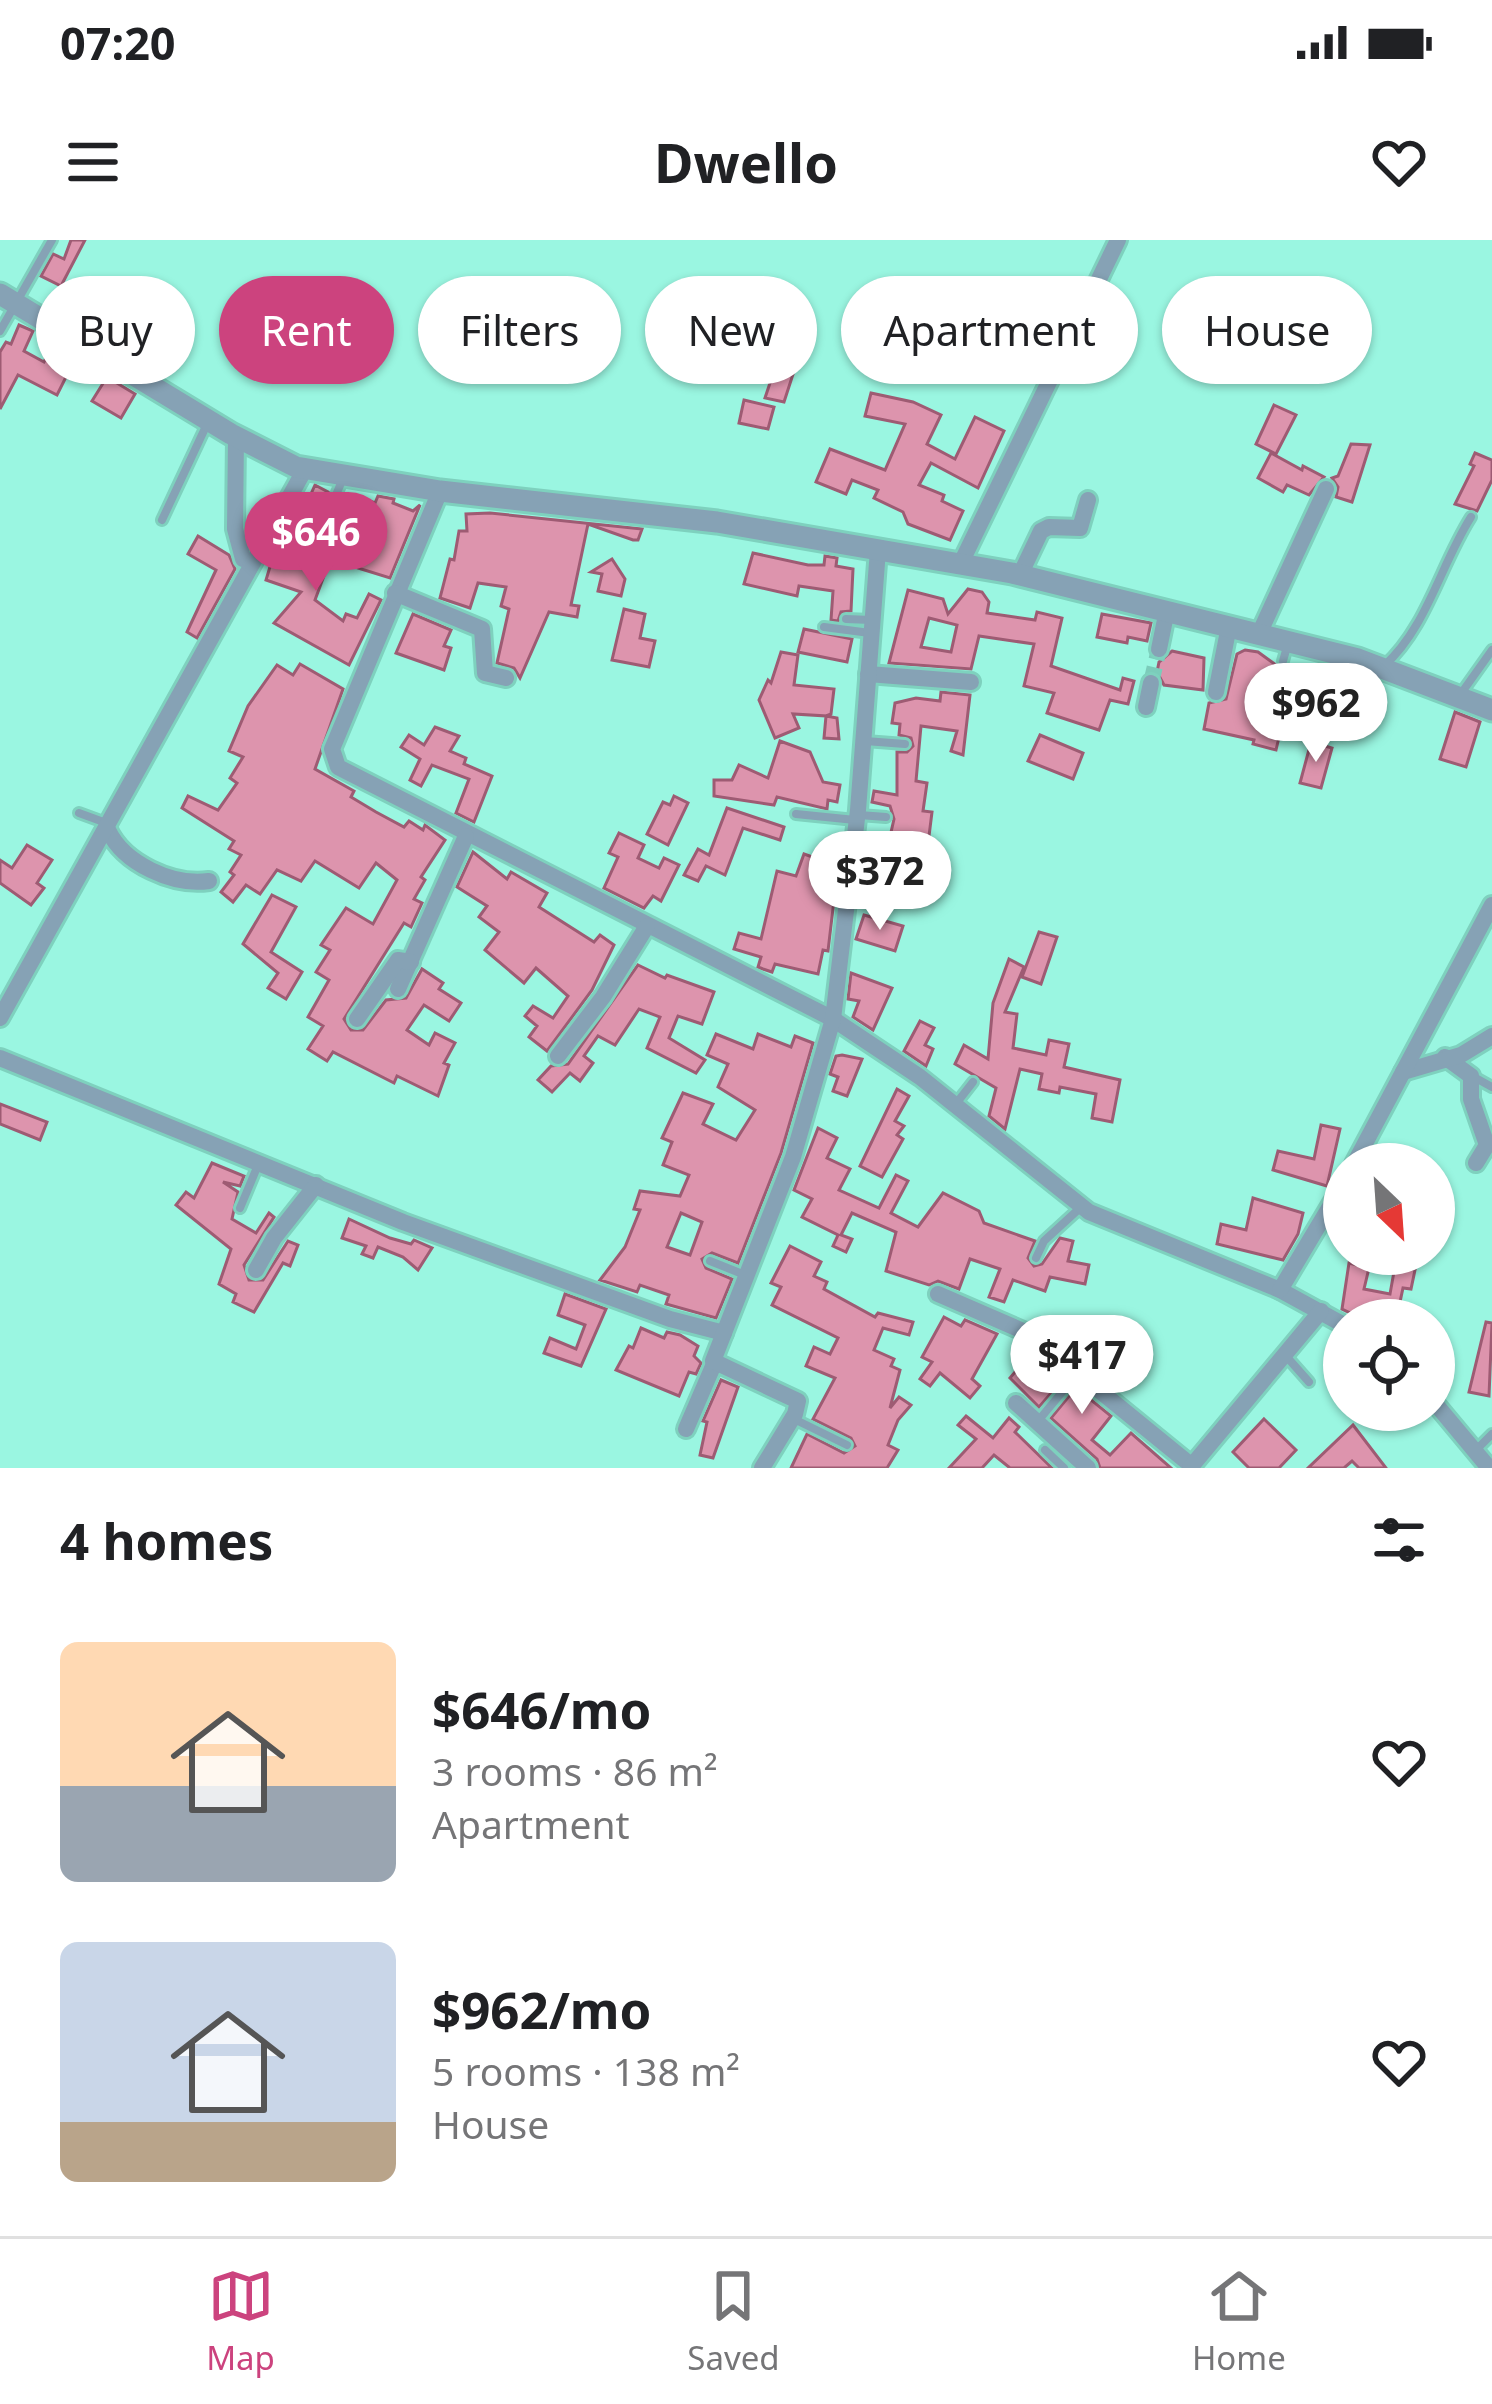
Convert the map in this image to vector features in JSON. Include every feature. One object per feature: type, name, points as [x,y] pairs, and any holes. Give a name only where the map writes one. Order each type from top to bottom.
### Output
[{"type":"street","points":[[961,563],[1118,240]]},
{"type":"street","points":[[8,298],[268,456],[305,469],[440,490],[717,522],[961,563],[1259,634],[1286,651],[1382,667],[1492,710]]},
{"type":"street","points":[[236,437],[235,529],[243,559]]},
{"type":"street","points":[[0,1018],[305,469]]},
{"type":"street","points":[[440,490],[333,755],[344,771],[833,1019],[920,1077],[1081,1207],[1321,1311],[1191,1467],[1030,1334],[938,1294]]},
{"type":"street","points":[[1259,634],[1326,490]]},
{"type":"street","points":[[1020,575],[1041,531],[1049,526],[1080,528],[1088,500]]},
{"type":"street","points":[[686,1429],[793,1157],[833,1019],[857,818],[878,550]]},
{"type":"street","points":[[395,593],[482,629],[484,674],[506,678]]},
{"type":"street","points":[[1159,649],[1167,610]]},
{"type":"street","points":[[1216,692],[1229,626]]},
{"type":"street","points":[[868,674],[970,682]]},
{"type":"street","points":[[1146,707],[1151,683]]},
{"type":"street","points":[[109,828],[116,846],[147,867],[176,881],[209,881]]},
{"type":"street","points":[[398,989],[466,836]]},
{"type":"street","points":[[1365,1143],[1492,905]]},
{"type":"street","points":[[557,1056],[603,997],[647,926]]},
{"type":"street","points":[[356,1019],[398,960],[411,962]]},
{"type":"street","points":[[1402,1072],[1476,1049],[1492,1036]]},
{"type":"street","points":[[1445,1057],[1471,1076],[1475,1117],[1487,1145],[1476,1163]]},
{"type":"street","points":[[0,1058],[492,1256],[670,1319],[724,1333]]},
{"type":"street","points":[[256,1270],[274,1238],[316,1185]]},
{"type":"street","points":[[1280,1290],[1323,1218]]},
{"type":"street","points":[[714,1364],[795,1397],[799,1406],[762,1468]]},
{"type":"street","points":[[1016,1403],[1088,1468]]},
{"type":"street","points":[[1455,1427],[1490,1468]]},
{"type":"lane","points":[[0,332],[8,298],[52,240]]},
{"type":"lane","points":[[162,520],[209,420]]},
{"type":"lane","points":[[343,547],[335,545],[326,521],[345,475]]},
{"type":"lane","points":[[1382,667],[1412,637],[1447,554],[1471,517]]},
{"type":"lane","points":[[846,620],[872,627]]},
{"type":"lane","points":[[824,627],[872,627]]},
{"type":"lane","points":[[1460,697],[1492,650]]},
{"type":"lane","points":[[863,741],[905,745]]},
{"type":"lane","points":[[79,813],[109,828]]},
{"type":"lane","points":[[796,814],[886,817]]},
{"type":"lane","points":[[852,865],[881,871]]},
{"type":"lane","points":[[1471,1076],[1492,1087]]},
{"type":"lane","points":[[954,1106],[973,1082]]},
{"type":"lane","points":[[241,1208],[259,1163]]},
{"type":"lane","points":[[1036,1258],[1044,1241],[1081,1207]]},
{"type":"lane","points":[[710,1261],[746,1276]]},
{"type":"lane","points":[[1285,1355],[1309,1382]]},
{"type":"lane","points":[[1037,1423],[1063,1391]]},
{"type":"lane","points":[[793,1418],[847,1445]]},
{"type":"lane","points":[[1475,1450],[1492,1434]]},
{"type":"lane","points":[[1046,1450],[1064,1468]]},
{"type":"building","points":[[71,240],[85,240],[66,276],[41,276],[53,254],[64,259]]},
{"type":"building","points":[[19,325],[33,331],[24,351],[36,358],[36,384],[62,384],[57,395],[18,375],[0,409],[0,352],[6,342],[11,344]]},
{"type":"building","points":[[103,384],[119,384],[135,394],[121,418],[92,401]]},
{"type":"building","points":[[770,384],[790,384],[784,402],[765,398]]},
{"type":"building","points":[[871,393],[913,402],[941,415],[927,444],[955,459],[975,417],[1004,431],[978,488],[931,463],[919,485],[944,495],[942,501],[963,511],[950,540],[908,524],[903,512],[874,498],[878,490],[852,480],[846,494],[816,482],[830,449],[885,470],[905,424],[865,416]]},
{"type":"building","points":[[744,400],[774,407],[768,429],[739,423]]},
{"type":"building","points":[[1274,405],[1296,415],[1276,454],[1256,444]]},
{"type":"building","points":[[1351,444],[1370,445],[1352,502],[1336,497],[1338,487],[1332,478],[1338,476]]},
{"type":"building","points":[[1271,453],[1324,477],[1309,495],[1287,485],[1283,492],[1258,478]]},
{"type":"building","points":[[1475,453],[1492,460],[1492,480],[1477,511],[1455,504],[1474,466],[1470,464]]},
{"type":"building","points":[[315,485],[328,492],[299,561],[325,573],[315,600],[343,621],[346,614],[357,618],[369,594],[381,600],[349,665],[274,623],[301,592],[266,580],[272,560],[280,562],[290,523],[297,525]]},
{"type":"building","points":[[378,496],[413,511],[420,505],[390,578],[345,564],[353,540],[373,546],[384,523],[364,516],[370,501],[375,503]]},
{"type":"building","points":[[490,513],[642,529],[638,540],[633,540],[588,524],[571,605],[579,606],[577,617],[549,612],[520,678],[514,668],[497,663],[509,609],[501,606],[506,587],[478,583],[470,608],[440,598],[459,531],[467,531],[466,514]]},
{"type":"building","points":[[198,536],[229,555],[235,569],[197,638],[187,632],[216,570],[188,554]]},
{"type":"building","points":[[753,553],[808,565],[824,565],[825,556],[837,558],[836,566],[853,569],[851,611],[841,612],[838,621],[831,620],[833,591],[799,586],[797,596],[744,584]]},
{"type":"building","points":[[612,559],[625,579],[621,596],[598,591],[602,574],[591,572]]},
{"type":"building","points":[[968,589],[982,592],[989,602],[987,613],[1035,620],[1037,612],[1062,618],[1051,666],[1120,690],[1123,678],[1134,681],[1128,704],[1110,700],[1099,730],[1047,713],[1054,693],[1024,686],[1034,644],[979,636],[971,669],[889,663],[908,590],[943,599],[948,614]],"holes":[[[929,618],[957,625],[951,652],[921,647]]]},
{"type":"building","points":[[624,609],[645,614],[640,638],[655,641],[649,667],[612,660]]},
{"type":"building","points":[[413,614],[451,630],[444,646],[451,648],[444,670],[396,653]]},
{"type":"building","points":[[1102,614],[1151,623],[1147,641],[1097,637]]},
{"type":"building","points":[[804,629],[852,639],[847,662],[798,652]]},
{"type":"building","points":[[1172,651],[1204,658],[1203,690],[1164,685],[1157,672],[1159,662]]},
{"type":"building","points":[[781,652],[798,655],[794,685],[834,689],[831,714],[793,714],[799,728],[775,738],[759,700],[768,680],[771,683]]},
{"type":"building","points":[[1258,652],[1280,668],[1326,676],[1317,710],[1287,703],[1276,750],[1204,729],[1209,703],[1226,699],[1237,654]]},
{"type":"building","points":[[300,664],[343,689],[315,769],[354,791],[351,797],[376,812],[404,827],[409,821],[423,830],[425,825],[445,840],[421,877],[425,880],[414,899],[422,903],[411,927],[404,923],[344,1019],[351,1030],[363,1030],[386,1000],[406,998],[422,969],[443,983],[439,989],[461,1003],[449,1021],[424,1005],[407,1030],[429,1045],[435,1033],[455,1043],[444,1063],[449,1065],[438,1096],[397,1076],[394,1083],[333,1052],[327,1061],[308,1049],[323,1026],[308,1017],[329,980],[316,972],[330,950],[321,945],[346,908],[373,924],[397,880],[376,863],[359,888],[315,861],[301,881],[277,870],[260,894],[246,885],[233,902],[221,892],[241,855],[229,849],[234,841],[182,808],[188,796],[218,810],[237,783],[230,778],[243,757],[229,751],[248,706],[277,665],[293,675]]},
{"type":"building","points":[[941,692],[970,695],[963,755],[951,751],[957,731],[921,726],[916,781],[927,783],[923,811],[932,812],[929,836],[912,855],[942,862],[937,880],[905,873],[901,892],[865,885],[866,876],[882,879],[889,872],[886,864],[866,854],[869,836],[889,841],[894,819],[890,806],[872,802],[874,791],[897,795],[897,752],[913,746],[911,738],[899,735],[900,724],[892,723],[895,703],[916,698],[940,701]]},
{"type":"building","points":[[1455,712],[1480,722],[1466,767],[1440,759]]},
{"type":"building","points":[[826,716],[837,718],[839,739],[824,738]]},
{"type":"building","points":[[435,727],[459,736],[450,751],[466,758],[464,764],[492,776],[474,822],[456,813],[469,779],[432,765],[421,786],[410,780],[420,759],[401,747],[409,735],[424,745]]},
{"type":"building","points":[[1040,735],[1083,753],[1073,779],[1028,761]]},
{"type":"building","points":[[780,741],[810,752],[823,782],[840,785],[837,802],[828,800],[827,809],[777,797],[774,805],[714,796],[714,780],[732,780],[739,765],[768,778]]},
{"type":"building","points":[[1311,742],[1332,748],[1321,788],[1300,783]]},
{"type":"building","points":[[674,796],[688,803],[668,845],[647,834],[663,802],[670,805]]},
{"type":"building","points":[[727,808],[784,827],[780,840],[743,828],[725,875],[706,866],[698,881],[684,875],[698,849],[709,855]]},
{"type":"building","points":[[619,833],[644,845],[638,858],[659,868],[664,858],[679,865],[661,901],[653,896],[644,908],[604,888],[618,857],[609,853]]},
{"type":"building","points":[[27,845],[52,860],[37,883],[44,888],[31,905],[0,883],[0,860],[12,868]]},
{"type":"building","points":[[473,852],[507,879],[511,872],[547,893],[539,907],[594,942],[600,935],[614,945],[592,990],[547,1051],[529,1037],[537,1026],[525,1016],[533,1006],[553,1018],[568,996],[536,968],[524,983],[485,950],[499,932],[479,917],[487,906],[457,887]]},
{"type":"building","points":[[804,854],[838,866],[828,951],[823,950],[818,974],[775,964],[772,972],[758,967],[761,957],[734,949],[739,933],[761,939],[777,871],[796,876]]},
{"type":"building","points":[[272,895],[296,907],[271,952],[302,972],[286,999],[268,988],[278,973],[243,944]]},
{"type":"building","points":[[864,915],[903,926],[895,951],[856,939]]},
{"type":"building","points":[[1039,932],[1057,937],[1041,984],[1022,977]]},
{"type":"building","points":[[1009,959],[1024,967],[1005,1012],[1017,1014],[1013,1048],[1046,1055],[1049,1040],[1069,1044],[1064,1067],[1120,1080],[1112,1122],[1092,1118],[1096,1094],[1060,1087],[1059,1093],[1039,1089],[1042,1074],[1020,1069],[1005,1129],[989,1116],[996,1088],[955,1064],[964,1045],[988,1059],[993,1003]]},
{"type":"building","points":[[638,965],[714,992],[702,1024],[678,1016],[669,1038],[705,1060],[696,1073],[647,1048],[660,1017],[639,1009],[615,1045],[598,1036],[584,1056],[593,1063],[580,1081],[570,1073],[552,1092],[538,1080],[551,1066],[568,1064]]},
{"type":"building","points":[[851,973],[892,988],[873,1030],[853,1017],[859,1001],[848,999]]},
{"type":"building","points":[[920,1021],[934,1028],[925,1045],[933,1049],[926,1066],[904,1051]]},
{"type":"building","points":[[716,1034],[753,1049],[758,1034],[791,1047],[795,1036],[813,1043],[781,1153],[738,1263],[712,1253],[702,1259],[706,1268],[732,1279],[716,1318],[666,1304],[669,1295],[640,1285],[637,1292],[600,1280],[625,1247],[640,1210],[634,1209],[640,1191],[680,1196],[689,1175],[663,1165],[672,1142],[662,1138],[683,1093],[713,1104],[703,1124],[736,1140],[755,1110],[718,1087],[728,1064],[707,1055]],"holes":[[[681,1213],[702,1222],[690,1255],[667,1247]]]},
{"type":"building","points":[[836,1056],[862,1059],[847,1096],[833,1091],[838,1077],[830,1074]]},
{"type":"building","points":[[897,1089],[909,1096],[895,1121],[904,1126],[897,1135],[903,1139],[882,1177],[860,1166]]},
{"type":"building","points":[[0,1104],[47,1122],[40,1140],[0,1124]]},
{"type":"building","points":[[1321,1125],[1340,1129],[1337,1143],[1323,1143],[1323,1185],[1273,1170],[1278,1151],[1314,1159]]},
{"type":"building","points":[[818,1128],[837,1138],[827,1158],[850,1169],[839,1190],[879,1208],[896,1175],[908,1181],[891,1213],[918,1227],[943,1193],[979,1211],[984,1223],[1035,1241],[1028,1258],[1034,1266],[1042,1264],[1060,1238],[1073,1241],[1068,1261],[1089,1265],[1085,1284],[1050,1277],[1045,1291],[1013,1280],[1004,1302],[989,1297],[1000,1269],[970,1259],[959,1289],[938,1281],[929,1285],[886,1271],[896,1232],[852,1213],[841,1235],[852,1239],[846,1252],[833,1246],[838,1235],[802,1217],[812,1199],[794,1190]]},
{"type":"building","points":[[212,1163],[244,1176],[240,1186],[223,1182],[238,1192],[232,1219],[256,1233],[269,1213],[274,1217],[244,1265],[249,1280],[263,1280],[288,1241],[298,1245],[290,1266],[283,1263],[254,1312],[233,1302],[236,1294],[219,1284],[231,1249],[176,1205],[186,1192],[194,1198]]},
{"type":"building","points":[[1253,1198],[1303,1213],[1298,1234],[1283,1260],[1217,1244],[1221,1224],[1246,1230]]},
{"type":"building","points":[[349,1219],[390,1238],[411,1244],[414,1240],[432,1248],[418,1270],[403,1257],[378,1247],[373,1258],[362,1254],[366,1246],[342,1238]]},
{"type":"building","points":[[790,1246],[821,1262],[814,1276],[827,1282],[824,1289],[875,1317],[878,1313],[913,1322],[909,1335],[883,1328],[874,1350],[894,1359],[891,1366],[900,1370],[890,1408],[899,1397],[911,1405],[898,1420],[888,1445],[898,1450],[887,1468],[791,1468],[807,1434],[844,1453],[855,1446],[851,1438],[813,1419],[835,1378],[806,1366],[814,1347],[830,1354],[838,1338],[772,1305],[781,1287],[771,1283]]},
{"type":"building","points":[[1347,1275],[1367,1275],[1364,1289],[1390,1294],[1393,1275],[1414,1275],[1411,1289],[1403,1288],[1401,1299],[1344,1299]]},
{"type":"building","points":[[565,1294],[606,1309],[581,1366],[544,1353],[550,1338],[576,1349],[585,1325],[558,1315]]},
{"type":"building","points":[[944,1317],[997,1334],[972,1379],[980,1386],[970,1398],[940,1373],[930,1386],[920,1379],[932,1362],[922,1357]]},
{"type":"building","points":[[1486,1322],[1492,1323],[1489,1396],[1469,1392]]},
{"type":"building","points":[[1088,1324],[1112,1344],[1092,1368],[1059,1341],[1065,1333],[1074,1341]]},
{"type":"building","points":[[641,1328],[664,1338],[667,1332],[680,1335],[698,1346],[694,1356],[701,1363],[696,1374],[689,1372],[679,1396],[616,1370]]},
{"type":"building","points":[[1032,1352],[1111,1416],[1092,1440],[1110,1455],[1131,1433],[1171,1468],[1100,1468],[1097,1459],[1051,1418],[1070,1395],[1069,1386],[1058,1385],[1039,1407],[1010,1378]]},
{"type":"building","points":[[721,1380],[738,1387],[713,1458],[700,1455],[707,1422],[703,1421]]},
{"type":"building","points":[[966,1416],[993,1438],[1009,1418],[1019,1427],[1015,1432],[1052,1468],[1010,1468],[994,1455],[982,1468],[949,1468],[976,1439],[958,1425]]},
{"type":"building","points":[[1264,1419],[1296,1450],[1279,1468],[1249,1468],[1233,1452]]},
{"type":"building","points":[[1347,1431],[1358,1431],[1386,1468],[1359,1468],[1352,1461],[1344,1468],[1308,1468]]},
{"type":"tunnel","points":[[1151,683],[1159,649]]}]
